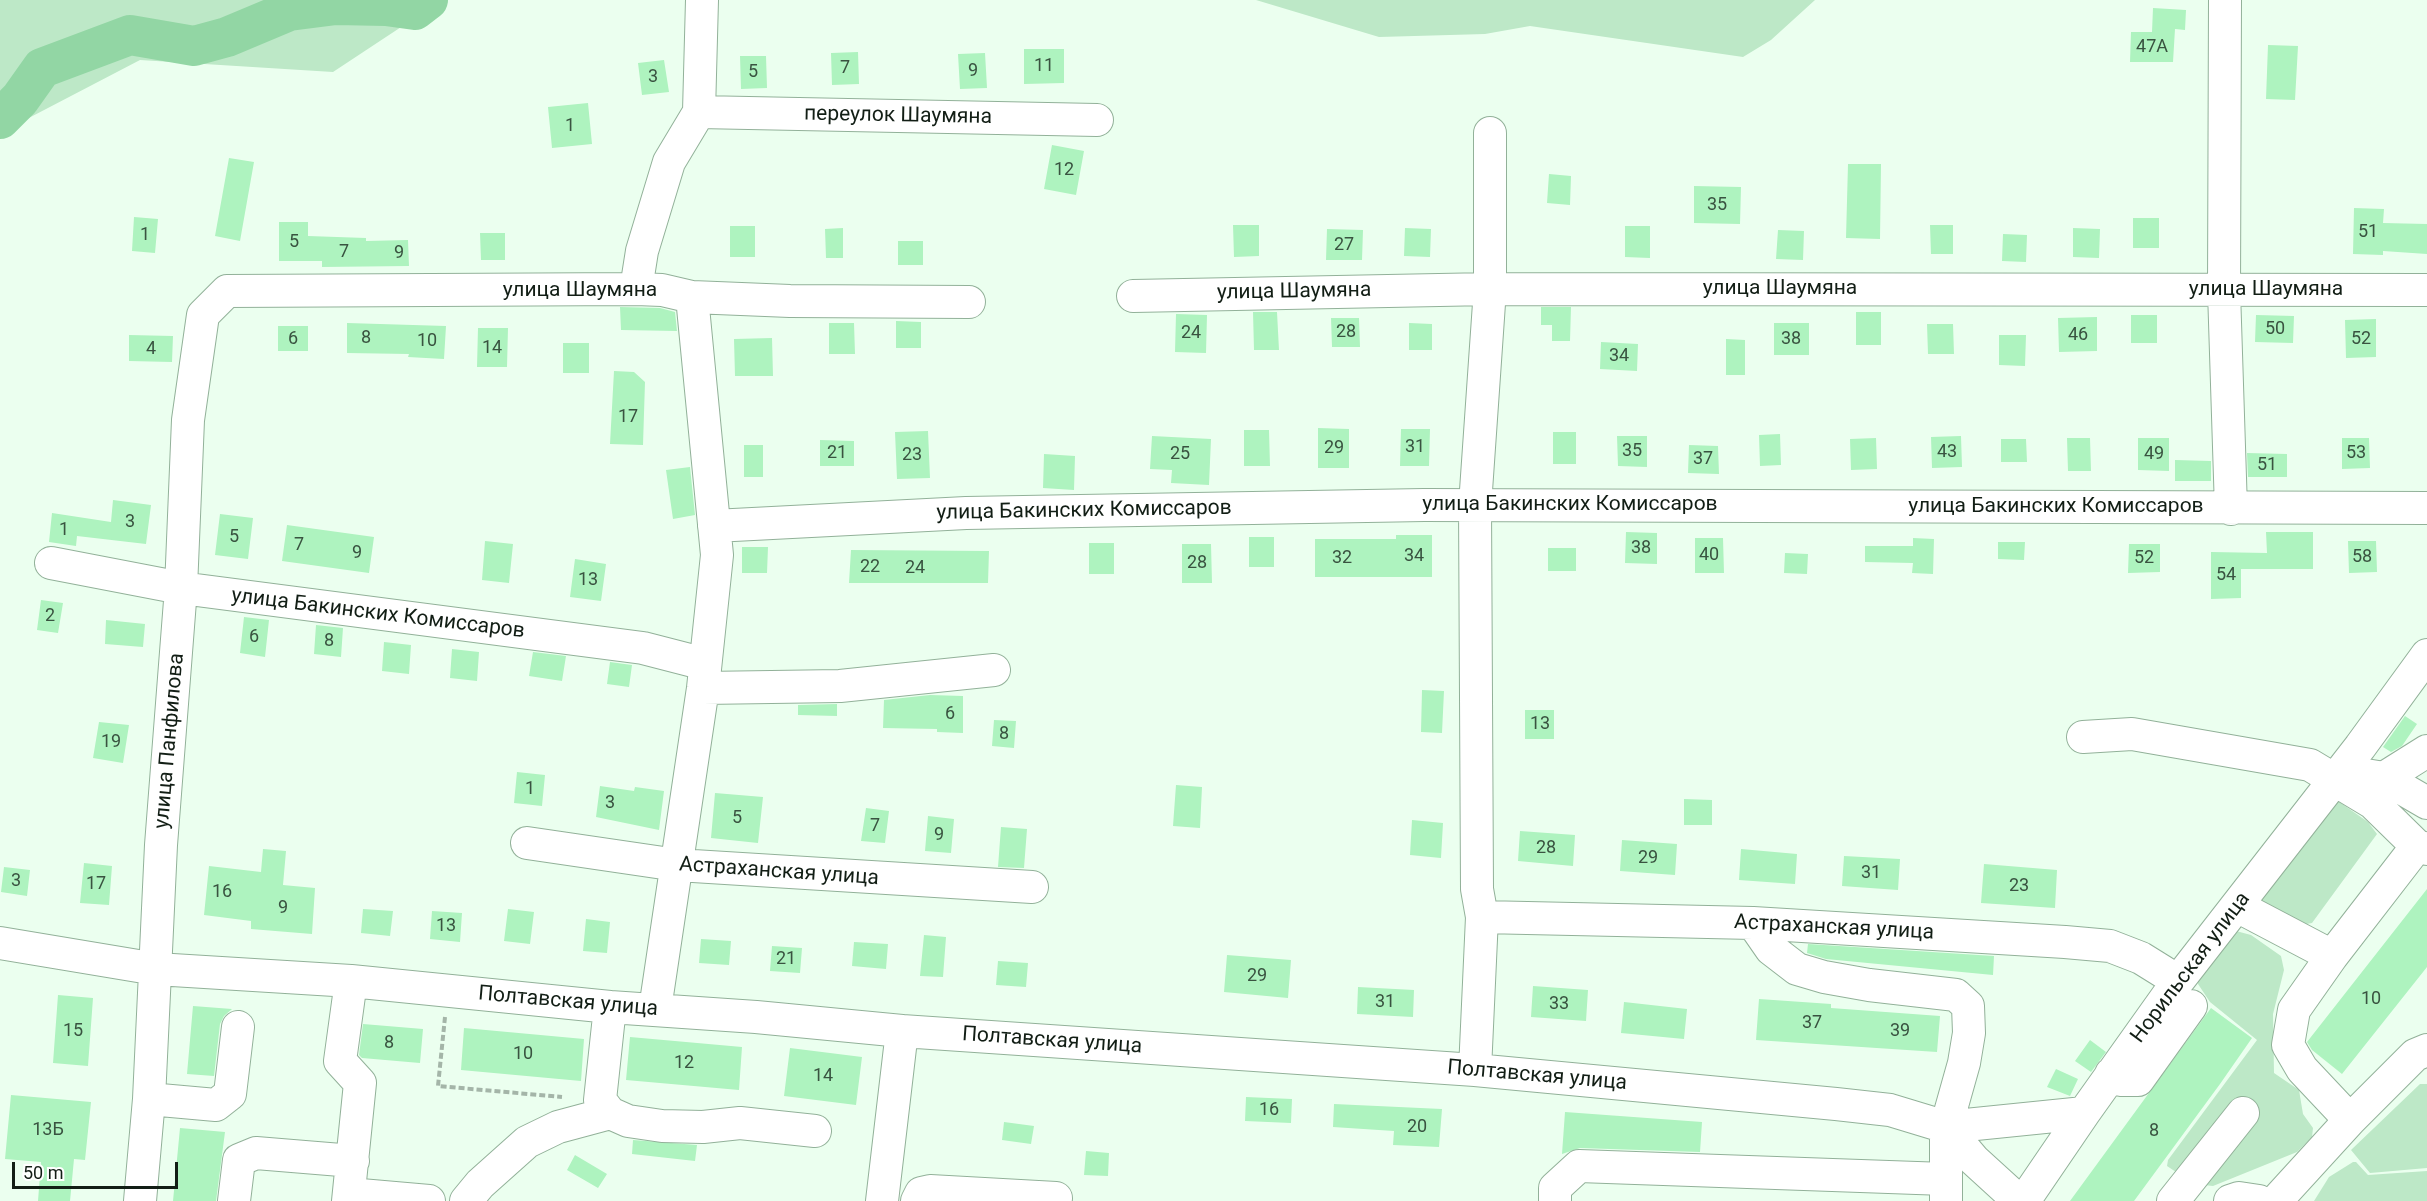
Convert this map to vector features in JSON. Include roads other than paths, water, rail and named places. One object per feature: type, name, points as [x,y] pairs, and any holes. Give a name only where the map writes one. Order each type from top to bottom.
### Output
[{"type":"street","points":[[636,289],[642,251],[669,162],[699,112],[702,0]]},
{"type":"street","points":[[2225,0],[2224,291],[2231,509]]},
{"type":"street","name":"переулок Шаумяна","points":[[699,112],[1097,120]]},
{"type":"street","points":[[1476,1070],[1482,917],[1478,890],[1475,505],[1490,289],[1490,133]]},
{"type":"street","name":"улица Шаумяна","points":[[227,291],[636,289],[662,290],[692,297],[790,301],[969,302]]},
{"type":"street","name":"улица Шаумяна","points":[[1133,296],[1490,289],[2427,290]]},
{"type":"street","name":"улица Панфилова","points":[[140,1201],[156,969],[161,845],[181,588],[188,420],[203,315],[227,291]]},
{"type":"street","points":[[656,1009],[704,676],[717,555],[692,297]]},
{"type":"street","name":"улица Бакинских Комиссаров","points":[[714,526],[1062,510],[1475,505],[2427,508]]},
{"type":"street","name":"улица Бакинских Комиссаров","points":[[51,563],[181,588],[643,648],[704,676],[840,686],[994,670]]},
{"type":"street","name":"Норильская улица","points":[[2021,1201],[2111,1074],[2184,993],[2237,906],[2427,655]]},
{"type":"street","points":[[2083,738],[2132,734],[2310,765],[2337,776],[2373,803],[2422,847],[2332,956],[2294,1010],[2288,1045],[2302,1069],[2350,1120]]},
{"type":"street","points":[[2384,778],[2427,751]]},
{"type":"street","points":[[2337,776],[2384,778],[2427,803]]},
{"type":"street","name":"Астраханская улица","points":[[527,843],[676,866],[1032,887]]},
{"type":"street","points":[[2237,906],[2332,956]]},
{"type":"street","name":"Астраханская улица","points":[[1482,917],[1753,923],[2110,946],[2141,958],[2184,993]]},
{"type":"street","points":[[1555,1201],[1555,1188],[1579,1167],[1945,1190],[1946,1127],[1964,1063],[1969,1033],[1968,1006],[1956,995],[1869,985],[1824,977],[1797,969],[1771,949],[1753,923]]},
{"type":"street","name":"Полтавская улица","points":[[0,943],[156,969],[351,981],[444,1002],[609,1017],[656,1009],[902,1031],[1476,1070],[1890,1110],[1946,1127]]},
{"type":"street","points":[[351,981],[340,1061],[360,1083],[349,1198],[429,1201]]},
{"type":"street","points":[[444,1002],[490,1016]]},
{"type":"street","points":[[548,1022],[609,1017],[605,1107]]},
{"type":"street","points":[[148,1099],[216,1105],[231,1094],[238,1027]]},
{"type":"street","points":[[882,1201],[902,1031]]},
{"type":"street","points":[[2276,1201],[2350,1120],[2415,1054],[2427,1050]]},
{"type":"street","points":[[605,1107],[628,1121],[662,1126],[703,1127],[740,1123],[815,1131]]},
{"type":"street","points":[[466,1201],[480,1184],[527,1142],[605,1107]]},
{"type":"street","points":[[1946,1127],[2084,1113]]},
{"type":"street","points":[[2173,1201],[2243,1113]]},
{"type":"street","points":[[1946,1127],[1974,1160],[2021,1201]]},
{"type":"street","points":[[234,1201],[239,1160],[256,1153],[353,1161]]},
{"type":"street","points":[[916,1201],[921,1193],[930,1191],[1056,1198]]},
{"type":"street","points":[[2230,1201],[2239,1198],[2259,1201]]},
{"type":"waterway","points":[[0,119],[20,99],[42,68],[130,35],[194,46],[227,37],[289,11],[336,5],[386,6],[415,10],[428,0]]}]
